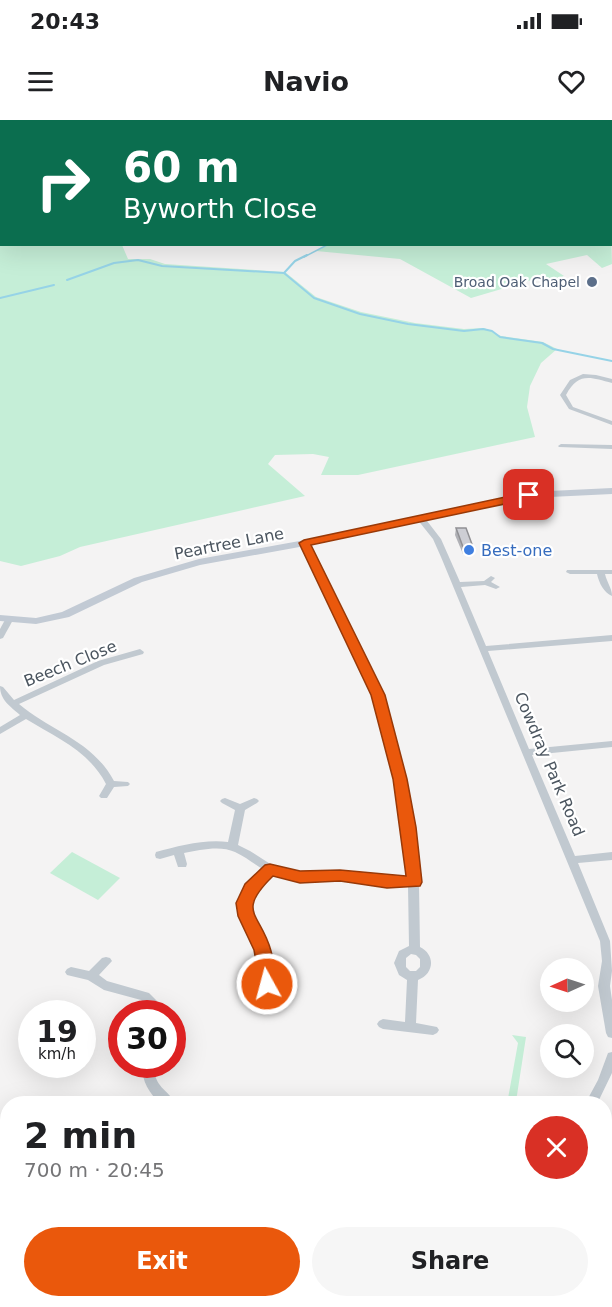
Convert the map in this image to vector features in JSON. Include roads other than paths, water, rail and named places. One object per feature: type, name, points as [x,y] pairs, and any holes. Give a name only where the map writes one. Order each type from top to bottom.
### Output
[{"type":"street","points":[[612,381],[594,376],[575,378],[569,382],[563,395],[567,404],[578,412],[612,423]]},
{"type":"street","points":[[558,446],[612,447],[612,436]]},
{"type":"street","name":"Peartree Lane","points":[[4,619],[36,621],[65,615],[154,574],[199,562],[304,543],[529,495],[612,491]]},
{"type":"street","name":"Cowdray Park Road","points":[[421,519],[436,539],[457,585],[605,941],[608,961],[604,986],[610,1003],[612,1033]]},
{"type":"street","points":[[304,543],[378,695],[400,779],[409,827],[415,882],[415,951]]},
{"type":"street","points":[[570,572],[612,572]]},
{"type":"street","points":[[600,572],[603,582],[612,594]]},
{"type":"street","points":[[457,585],[489,580],[496,587]]},
{"type":"street","points":[[0,636],[4,619]]},
{"type":"street","points":[[483,649],[612,638]]},
{"type":"street","name":"Beech Close","points":[[12,704],[101,663],[140,652]]},
{"type":"street","points":[[0,689],[12,704],[26,715],[90,754],[108,775],[111,784],[104,796]]},
{"type":"street","points":[[0,731],[26,715]]},
{"type":"street","points":[[527,752],[612,744]]},
{"type":"street","points":[[601,745],[606,755]]},
{"type":"street","points":[[111,784],[125,784]]},
{"type":"street","points":[[225,801],[240,808]]},
{"type":"street","points":[[240,808],[254,801]]},
{"type":"street","points":[[232,847],[240,808]]},
{"type":"street","points":[[160,855],[197,846],[232,847],[270,870],[300,877],[340,876],[387,882],[415,882]]},
{"type":"street","points":[[178,850],[182,864]]},
{"type":"street","points":[[573,860],[612,856]]},
{"type":"street","points":[[263,999],[267,984],[262,950],[246,916],[244,903],[251,888],[270,870]]},
{"type":"street","points":[[415,951],[424,956],[428,964],[423,972],[413,975],[400,969],[398,962],[405,952],[415,951]]},
{"type":"street","points":[[91,976],[106,962]]},
{"type":"street","points":[[71,972],[91,976],[104,985],[145,996],[149,1000]]},
{"type":"street","points":[[410,1028],[413,975]]},
{"type":"street","points":[[267,984],[289,985]]},
{"type":"street","points":[[382,1024],[433,1030]]},
{"type":"street","points":[[595,1096],[612,1057]]},
{"type":"street","points":[[149,1078],[151,1086],[162,1096]]},
{"type":"waterway","points":[[304,257],[325,246]]},
{"type":"waterway","points":[[284,273],[295,261],[307,255]]},
{"type":"waterway","points":[[67,280],[114,263],[138,260],[162,266],[284,273]]},
{"type":"waterway","points":[[284,273],[314,298],[360,314],[408,324],[464,331],[483,329],[492,331],[500,337],[542,343],[553,349],[612,361]]},
{"type":"waterway","points":[[0,298],[54,285]]},
{"type":"place","name":"Broad Oak Chapel","points":[[592,282]]},
{"type":"place","name":"Best-one","points":[[469,550]]}]
